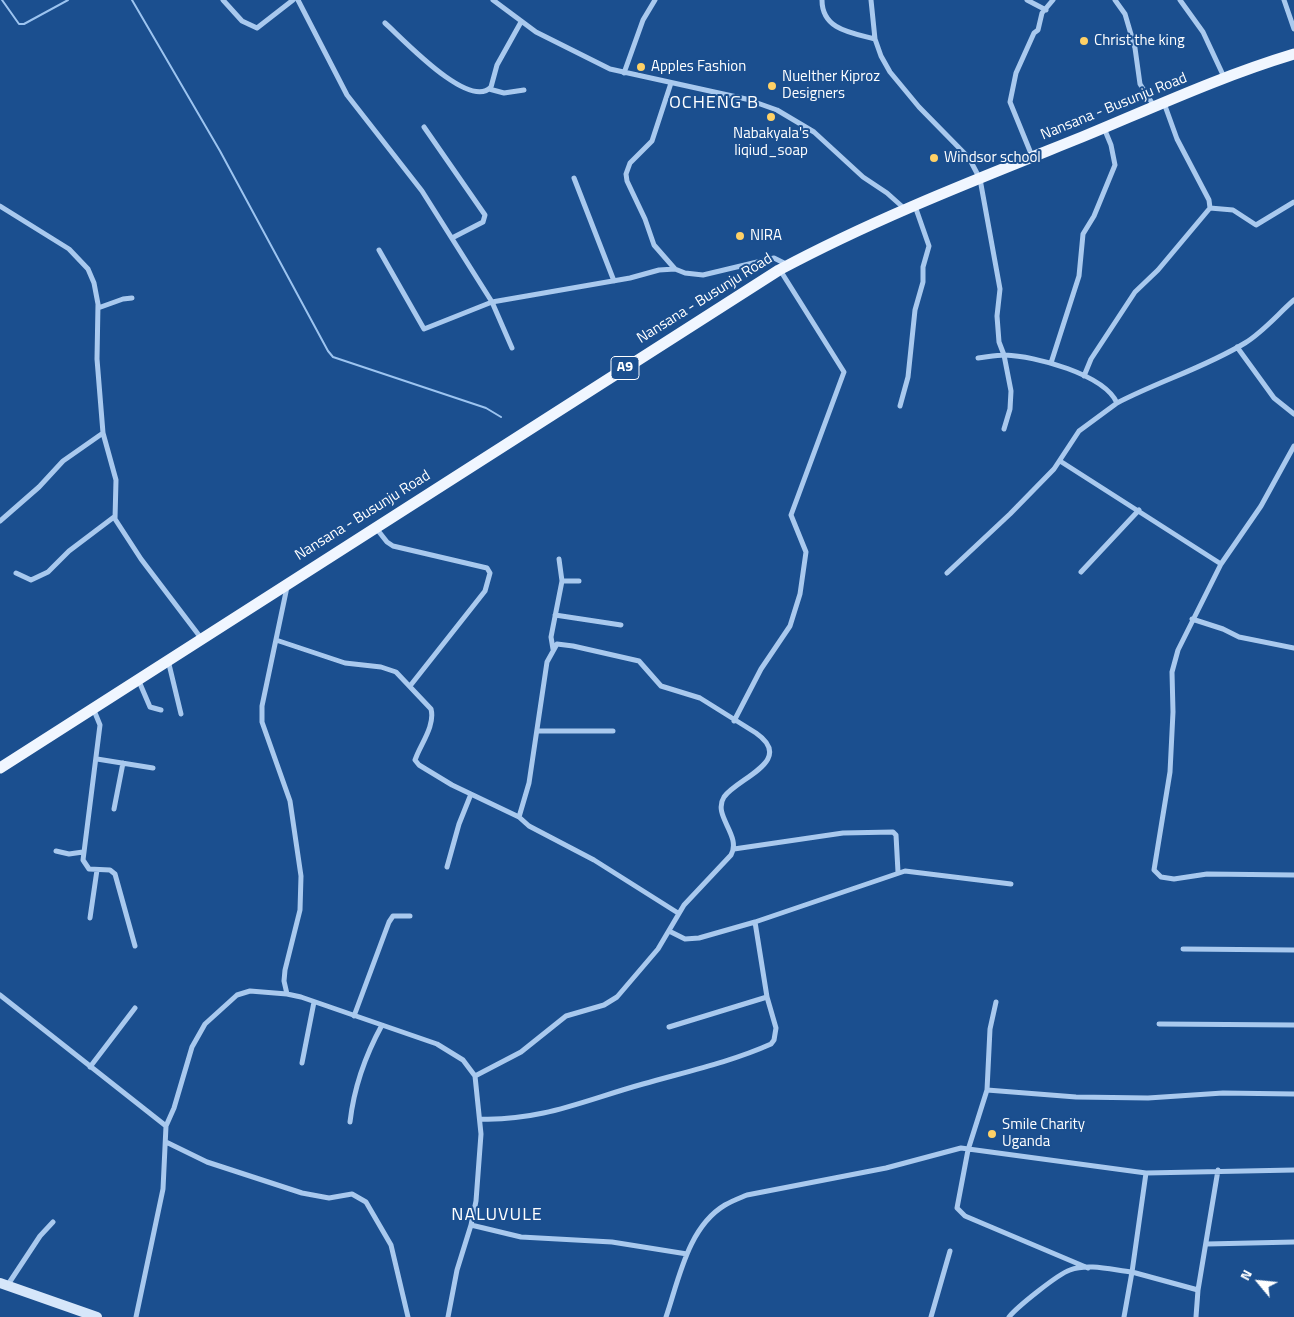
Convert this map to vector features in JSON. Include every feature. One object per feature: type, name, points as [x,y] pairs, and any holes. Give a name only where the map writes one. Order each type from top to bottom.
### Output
[{"type":"main road","name":"Nansana - Busunju Road","points":[[0,768],[200,638],[784,267],[911,208],[1032,157],[1224,77],[1294,54]]},
{"type":"street","points":[[223,0],[242,21],[257,28],[293,0]]},
{"type":"street","points":[[298,0],[347,95],[400,161],[452,238],[492,302],[512,348]]},
{"type":"street","points":[[492,0],[521,22],[596,64],[624,73],[746,99],[777,110],[814,132],[863,177],[911,208],[928,246],[923,267],[922,287],[914,310],[908,377],[900,406]]},
{"type":"street","points":[[624,73],[640,27],[656,0]]},
{"type":"street","points":[[822,0],[825,16],[832,24],[848,32],[875,39]]},
{"type":"street","points":[[871,0],[875,39],[881,56],[902,89],[969,158],[980,179],[1000,289],[997,324],[999,342],[1004,355],[1012,392],[1010,409],[1004,429]]},
{"type":"street","points":[[1027,0],[1046,10]]},
{"type":"street","points":[[1032,157],[1010,102],[1016,73],[1034,33],[1038,30],[1042,13],[1052,0]]},
{"type":"street","points":[[1084,376],[1091,359],[1135,292],[1158,270],[1171,251],[1210,208],[1209,200],[1159,104],[1140,84],[1135,48],[1125,14],[1115,0]]},
{"type":"street","points":[[1180,0],[1203,32],[1224,77]]},
{"type":"street","points":[[1284,0],[1294,29]]},
{"type":"street","points":[[489,89],[497,64],[521,22]]},
{"type":"street","points":[[385,23],[454,84],[504,93],[524,90]]},
{"type":"street","points":[[671,83],[652,141],[630,163],[626,174],[627,182],[645,219],[654,246],[675,269]]},
{"type":"street","points":[[424,127],[484,214],[483,222],[452,238]]},
{"type":"street","points":[[1052,363],[1079,276],[1083,234],[1094,216],[1115,166],[1111,146],[1104,128]]},
{"type":"street","points":[[574,178],[614,281]]},
{"type":"street","points":[[1210,208],[1233,210],[1256,225],[1294,202]]},
{"type":"street","points":[[0,206],[69,249],[88,269],[94,283],[98,308],[97,359],[103,433],[116,480],[114,517],[141,559],[200,638]]},
{"type":"street","points":[[379,250],[424,329],[492,302],[614,281],[658,270],[675,269],[685,273],[703,274],[774,258],[784,267],[844,372],[791,515],[806,552],[800,594],[790,626],[761,670],[734,720]]},
{"type":"street","points":[[98,308],[123,299],[132,298]]},
{"type":"street","points":[[947,573],[1010,514],[1060,461],[1079,432],[1117,403],[1146,388],[1203,366],[1247,342],[1294,300]]},
{"type":"street","points":[[1237,347],[1274,398],[1294,414]]},
{"type":"street","points":[[978,358],[1004,355],[1052,363],[1097,382],[1117,403]]},
{"type":"street","points":[[0,521],[39,487],[63,461],[103,433]]},
{"type":"street","points":[[1294,446],[1261,506],[1221,564],[1178,650],[1172,672],[1174,712],[1170,772],[1154,870],[1161,877],[1174,879],[1207,874],[1294,875]]},
{"type":"street","points":[[1060,461],[1140,510],[1221,564]]},
{"type":"street","points":[[1081,572],[1140,510]]},
{"type":"street","points":[[16,573],[31,580],[48,572],[69,551],[114,517]]},
{"type":"street","points":[[375,527],[387,542],[393,546],[487,568],[490,573],[485,592],[410,686]]},
{"type":"street","points":[[553,649],[551,637],[562,581],[559,559]]},
{"type":"street","points":[[562,581],[579,581]]},
{"type":"street","points":[[287,994],[284,981],[285,970],[300,910],[301,876],[287,792],[262,722],[262,706],[288,582]]},
{"type":"street","points":[[556,615],[621,625]]},
{"type":"street","points":[[1192,619],[1223,628],[1239,636],[1294,648]]},
{"type":"street","points":[[276,640],[345,663],[381,667],[396,672],[431,709],[433,717],[415,760],[428,772],[519,817],[529,826],[594,860],[678,913]]},
{"type":"street","points":[[519,817],[529,783],[537,731],[537,715],[546,665],[557,644],[564,644],[639,661],[661,686],[700,698],[762,737],[770,753],[759,771],[732,789],[723,799],[721,810],[732,834],[734,849]]},
{"type":"street","points":[[168,659],[181,714]]},
{"type":"street","points":[[138,679],[150,707],[160,710]]},
{"type":"street","points":[[93,708],[100,725],[83,860],[86,867],[97,870],[110,870],[115,874],[135,946]]},
{"type":"street","points":[[537,731],[614,731]]},
{"type":"street","points":[[96,759],[153,768]]},
{"type":"street","points":[[114,809],[123,763]]},
{"type":"street","points":[[447,867],[459,824],[471,794]]},
{"type":"street","points":[[475,1076],[521,1052],[566,1016],[604,1005],[618,997],[658,949],[678,913],[734,849],[843,833],[893,832],[896,835],[898,872]]},
{"type":"street","points":[[56,851],[69,854],[83,852]]},
{"type":"street","points":[[90,918],[97,870]]},
{"type":"street","points":[[669,931],[685,939],[699,938],[838,895],[898,872],[908,871],[1011,884]]},
{"type":"street","points":[[354,1016],[389,922],[393,916],[410,916]]},
{"type":"street","points":[[480,1118],[506,1120],[562,1111],[586,1100],[771,1044],[776,1035],[767,997],[755,922]]},
{"type":"street","points":[[1183,949],[1294,950]]},
{"type":"street","points":[[136,1317],[162,1197],[166,1126],[174,1108],[192,1047],[198,1034],[214,1014],[237,995],[250,991],[287,994],[437,1044],[462,1060],[475,1076],[480,1118],[480,1156],[472,1225],[457,1270],[448,1317]]},
{"type":"street","points":[[0,995],[166,1126]]},
{"type":"street","points":[[669,1027],[767,997]]},
{"type":"street","points":[[302,1063],[314,1002]]},
{"type":"street","points":[[996,1002],[990,1029],[986,1090],[968,1150],[957,1202],[961,1214],[1088,1268]]},
{"type":"street","points":[[90,1067],[136,1008]]},
{"type":"street","points":[[1159,1024],[1294,1025]]},
{"type":"street","points":[[350,1122],[353,1094],[369,1049],[382,1025]]},
{"type":"street","points":[[986,1090],[1076,1097],[1148,1098],[1223,1093],[1294,1094]]},
{"type":"street","points":[[166,1142],[207,1162],[302,1193],[329,1198],[352,1194],[366,1202],[391,1245],[408,1317]]},
{"type":"street","points":[[666,1317],[695,1238],[715,1213],[726,1204],[747,1195],[886,1168],[961,1148],[1146,1173],[1218,1170],[1294,1170]]},
{"type":"street","points":[[1198,1317],[1198,1290],[1218,1170]]},
{"type":"street","points":[[1124,1317],[1146,1173]]},
{"type":"street","points":[[53,1222],[3,1285],[97,1317]]},
{"type":"street","points":[[472,1225],[521,1237],[612,1242],[688,1254]]},
{"type":"street","points":[[1207,1244],[1294,1242]]},
{"type":"street","points":[[931,1317],[950,1251]]},
{"type":"street","points":[[1009,1317],[1028,1300],[1070,1270],[1088,1268],[1132,1272],[1198,1290]]},
{"type":"waterway","points":[[2,0],[19,24],[24,24],[68,0]]},
{"type":"waterway","points":[[132,0],[220,151],[333,357],[486,408],[501,417]]},
{"type":"place","name":"Christ the king","points":[[1084,41]]},
{"type":"place","name":"Apples Fashion","points":[[641,67]]},
{"type":"place","name":"Nuelther Kiproz Designers","points":[[772,86]]},
{"type":"place","name":"Nabakyala's liqiud_soap","points":[[771,117]]},
{"type":"place","name":"Windsor school","points":[[934,158]]},
{"type":"place","name":"NIRA","points":[[740,236]]},
{"type":"place","name":"Smile Charity Uganda","points":[[992,1134]]},
{"type":"district","name":"OCHENG B","points":[[714,104]]},
{"type":"district","name":"NALUVULE","points":[[497,1216]]}]
